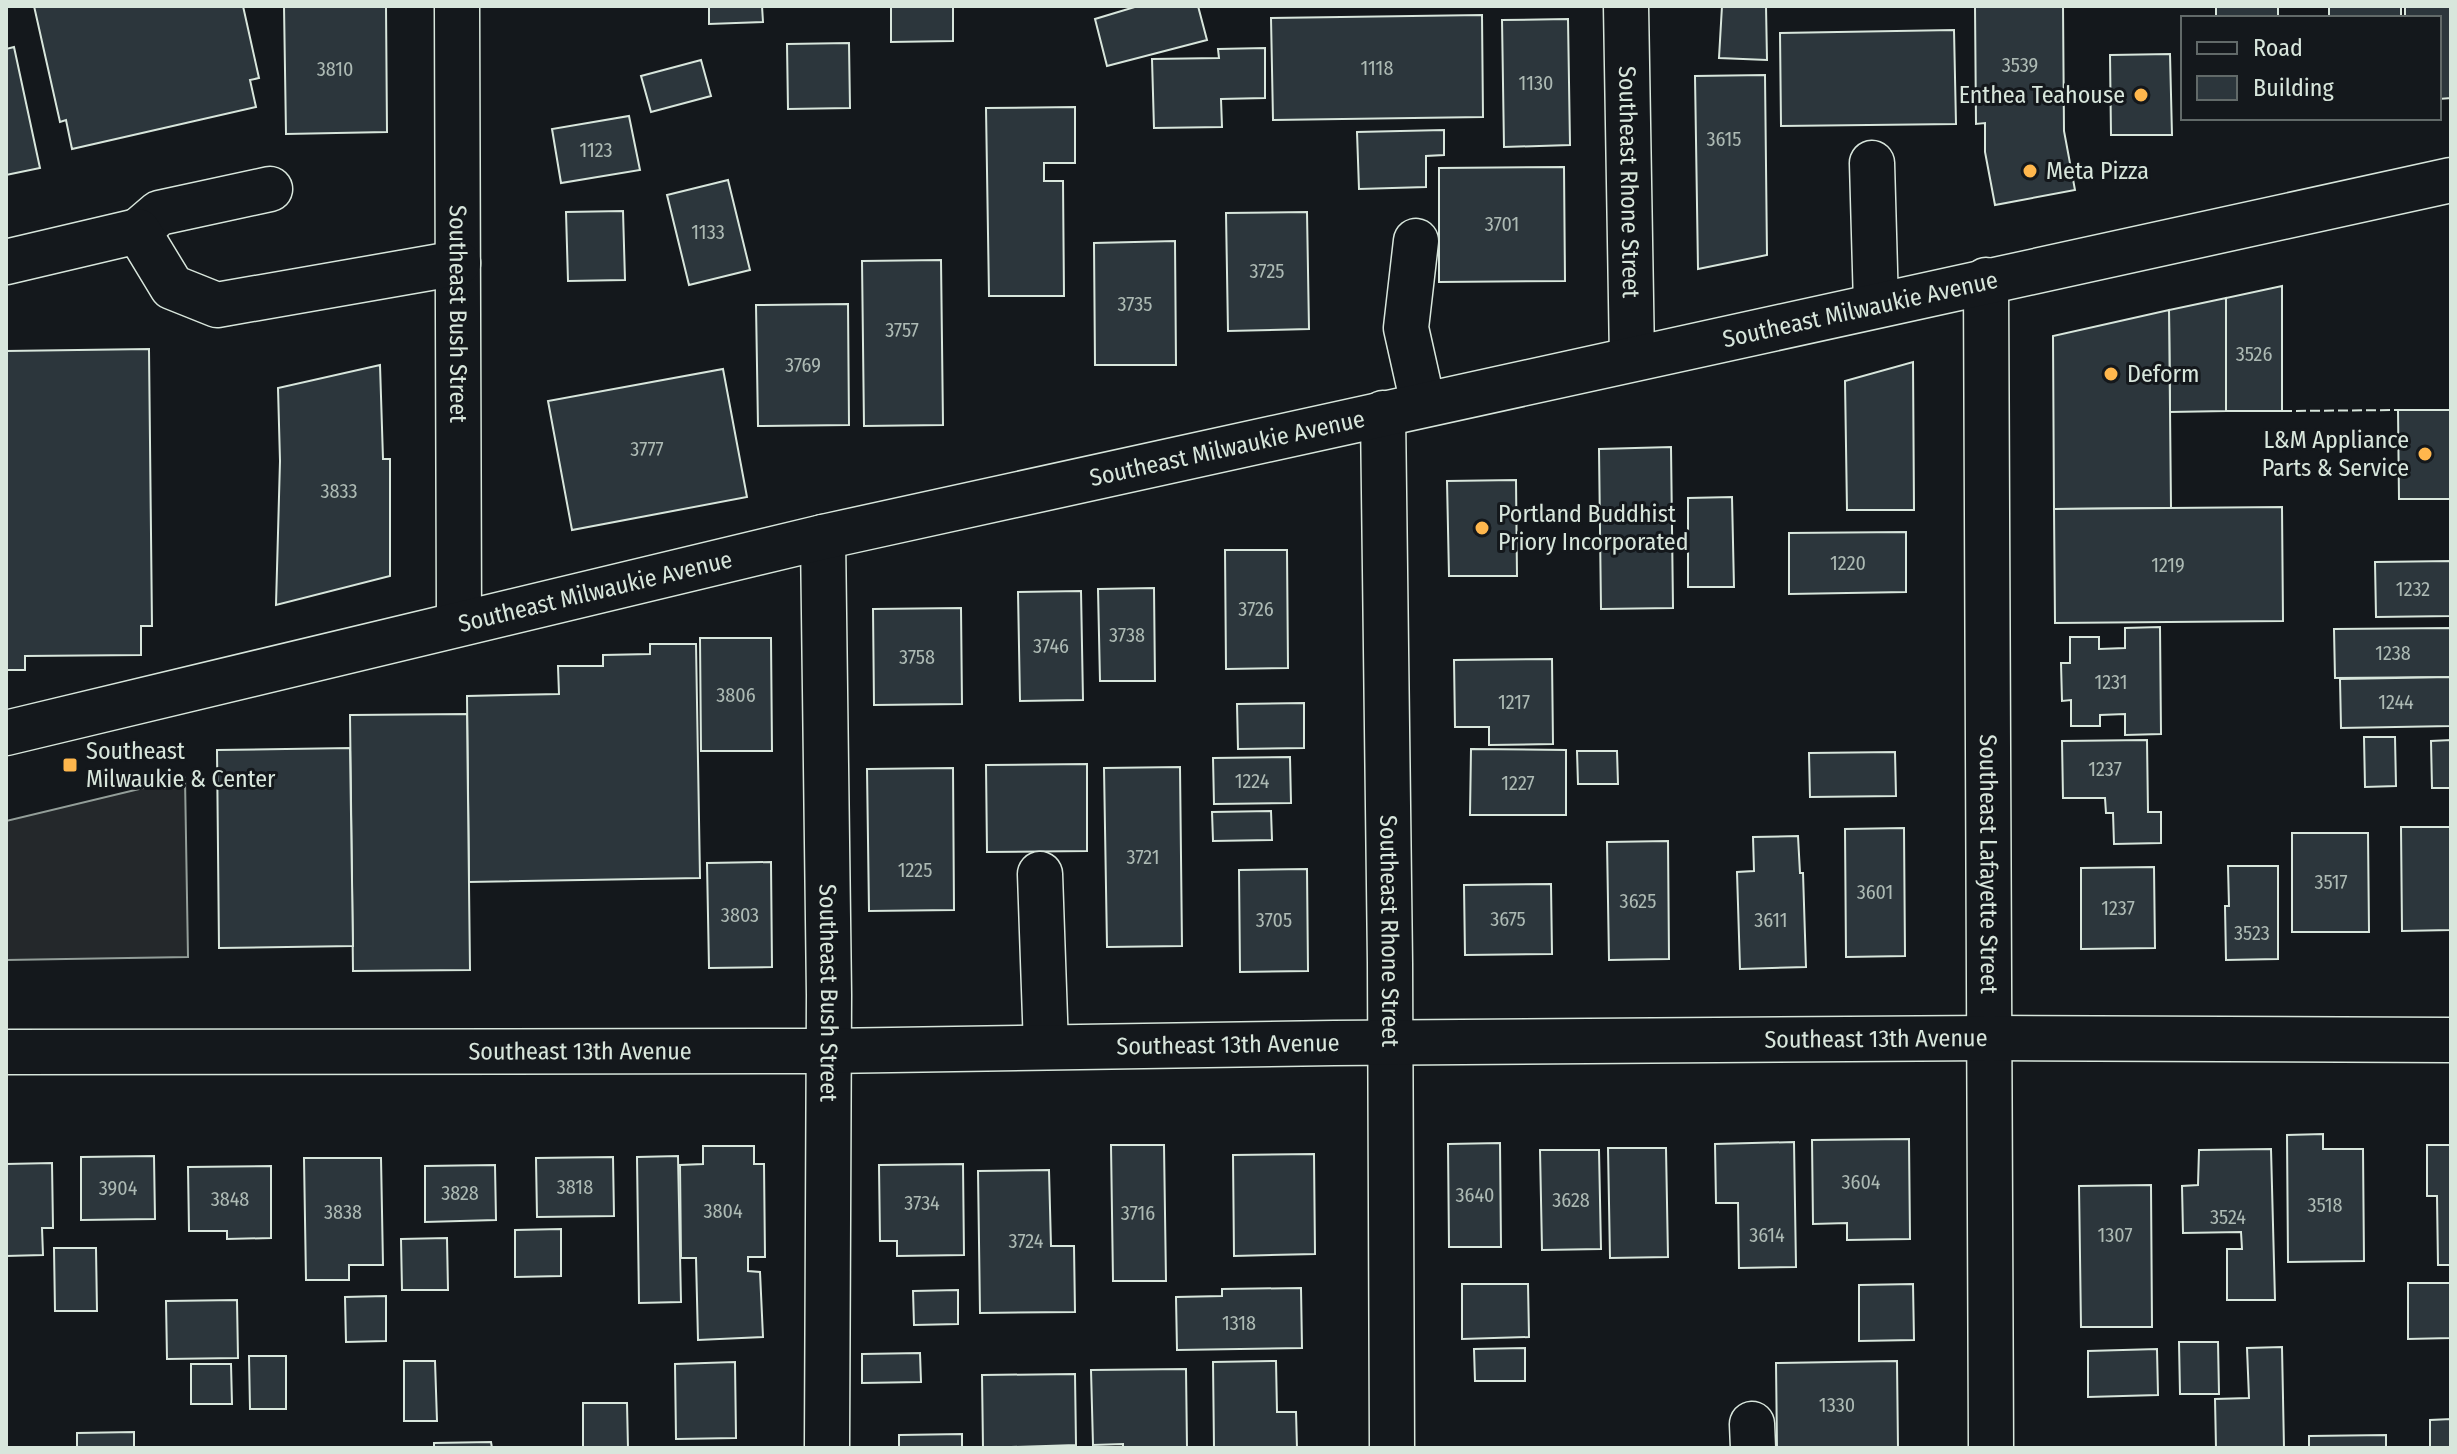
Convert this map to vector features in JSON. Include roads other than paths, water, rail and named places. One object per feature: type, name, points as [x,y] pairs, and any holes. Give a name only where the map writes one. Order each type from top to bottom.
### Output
[{"type":"street","name":"Southeast Bush Street","points":[[457,6],[459,623]]},
{"type":"street","name":"Southeast Rhone Street","points":[[1626,6],[1632,358]]},
{"type":"street","points":[[1872,163],[1876,305]]},
{"type":"street","name":"Southeast Milwaukie Avenue","points":[[6,733],[823,537],[2451,180]]},
{"type":"street","points":[[6,262],[138,231],[159,213],[270,189]]},
{"type":"street","points":[[138,231],[172,287],[217,305],[458,263]]},
{"type":"street","name":"Southeast Rhone Street","points":[[1392,1448],[1391,1043],[1403,409],[1406,328],[1416,241]]},
{"type":"street","name":"Southeast Lafayette Street","points":[[1986,280],[1991,1448]]},
{"type":"street","name":"Southeast Bush Street","points":[[823,537],[829,995],[827,1448]]},
{"type":"street","points":[[1040,874],[1046,1047]]},
{"type":"street","name":"Southeast 13th Avenue","points":[[6,1052],[828,1051],[1989,1038],[2451,1040]]},
{"type":"place","name":"Enthea Teahouse","points":[[2141,95]]},
{"type":"place","name":"Meta Pizza","points":[[2030,171]]},
{"type":"place","name":"Deform","points":[[2111,374]]},
{"type":"place","name":"L&M Appliance Parts & Service","points":[[2425,454]]},
{"type":"place","name":"Portland Buddhist Priory Incorporated","points":[[1482,528]]},
{"type":"place","name":"Southeast Milwaukie & Center","points":[[70,765]]}]
